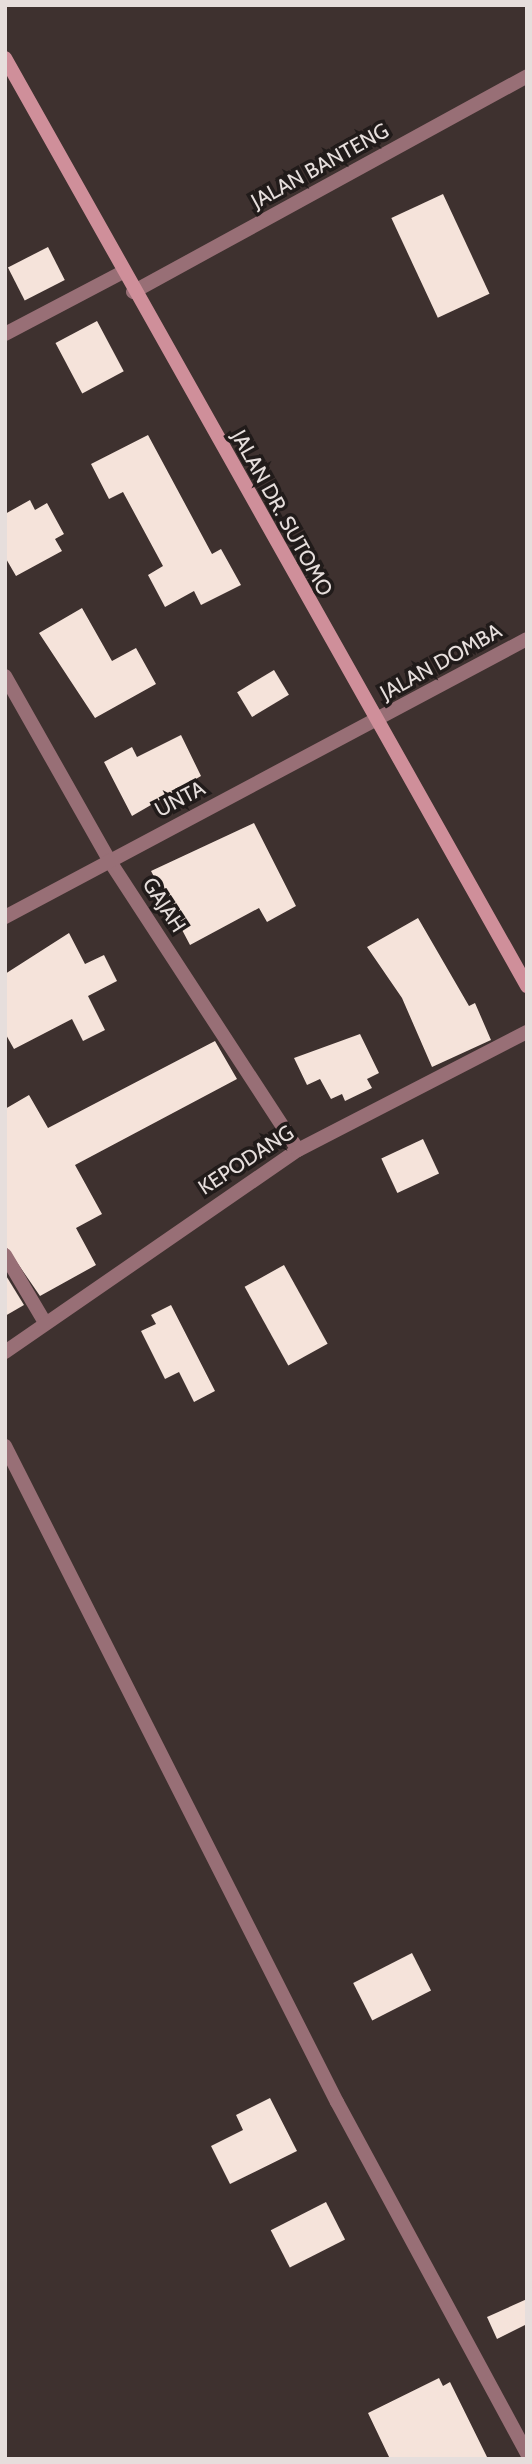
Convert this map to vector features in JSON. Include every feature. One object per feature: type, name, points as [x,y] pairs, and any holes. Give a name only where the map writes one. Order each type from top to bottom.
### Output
[{"type":"street","name":"JALAN DR. SUTOMO","points":[[5,58],[133,292],[527,986]]},
{"type":"street","name":"JALAN BANTENG","points":[[133,292],[527,76]]},
{"type":"street","points":[[5,334],[123,272]]},
{"type":"street","name":"JALAN DOMBA","points":[[376,721],[527,639]]},
{"type":"street","name":"GAJAH","points":[[5,676],[109,860],[298,1150]]},
{"type":"street","name":"UNTA","points":[[5,917],[376,721]]},
{"type":"street","name":"KEPODANG","points":[[5,1352],[44,1321],[298,1150],[527,1032]]},
{"type":"street","points":[[5,1255],[44,1321]]},
{"type":"street","points":[[5,1446],[337,2102],[527,2454]]},
{"type":"building","points":[[443,194],[489,294],[438,318],[391,218]]},
{"type":"building","points":[[48,247],[65,280],[25,300],[8,267]]},
{"type":"building","points":[[97,321],[124,371],[82,393],[56,343]]},
{"type":"building","points":[[148,435],[212,554],[221,549],[241,585],[201,605],[194,591],[165,607],[148,575],[163,566],[123,492],[109,499],[91,464]]},
{"type":"building","points":[[30,500],[35,510],[47,503],[64,534],[55,539],[62,551],[16,576],[5,557],[5,514]]},
{"type":"building","points":[[82,608],[112,661],[136,648],[156,684],[95,718],[39,633]]},
{"type":"building","points":[[274,670],[289,695],[252,717],[237,692]]},
{"type":"building","points":[[181,735],[201,776],[132,816],[104,762],[132,747],[137,757]]},
{"type":"building","points":[[254,823],[296,906],[267,922],[259,908],[190,945],[151,871]]},
{"type":"building","points":[[418,918],[469,1006],[475,1003],[491,1040],[432,1067],[402,998],[367,947]]},
{"type":"building","points":[[69,933],[85,964],[104,955],[117,981],[88,996],[105,1030],[83,1041],[72,1019],[14,1049],[5,1033],[5,974]]},
{"type":"building","points":[[360,1034],[379,1073],[367,1079],[372,1088],[345,1101],[342,1094],[331,1099],[320,1079],[307,1085],[294,1058]]},
{"type":"building","points":[[215,1041],[237,1079],[75,1165],[102,1214],[76,1228],[96,1265],[40,1296],[5,1245],[5,1109],[29,1095],[48,1128]]},
{"type":"building","points":[[423,1139],[439,1173],[397,1193],[381,1158]]},
{"type":"building","points":[[284,1265],[328,1344],[288,1366],[245,1287]]},
{"type":"building","points":[[5,1274],[24,1305],[5,1316]]},
{"type":"building","points":[[171,1305],[215,1391],[194,1402],[179,1372],[165,1379],[141,1331],[156,1324],[151,1315]]},
{"type":"building","points":[[412,1953],[431,1990],[372,2020],[353,1983]]},
{"type":"building","points":[[270,2098],[297,2151],[230,2184],[211,2146],[243,2130],[236,2115]]},
{"type":"building","points":[[326,2202],[345,2239],[290,2268],[271,2230]]},
{"type":"building","points":[[527,2299],[527,2324],[497,2339],[487,2317]]},
{"type":"building","points":[[439,2378],[443,2386],[450,2382],[488,2459],[390,2459],[368,2413]]}]
